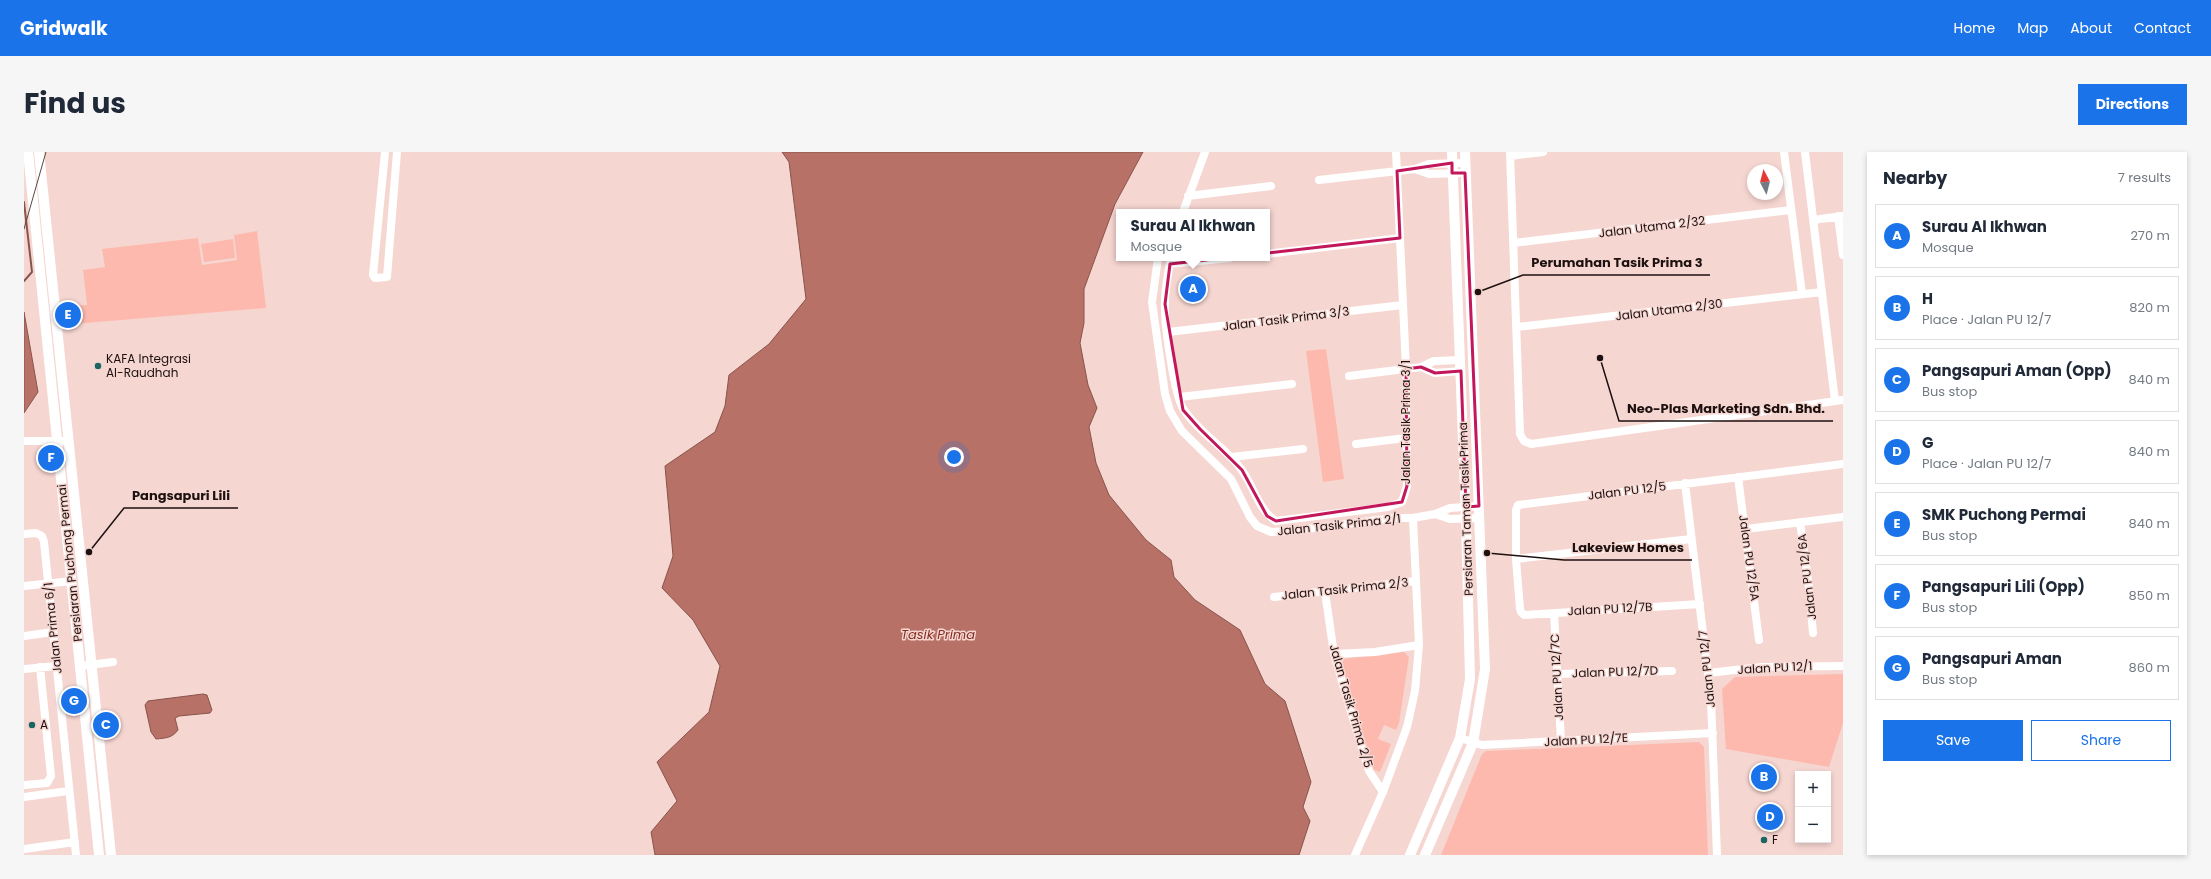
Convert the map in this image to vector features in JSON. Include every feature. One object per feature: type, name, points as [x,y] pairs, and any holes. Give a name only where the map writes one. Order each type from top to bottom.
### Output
[{"type":"main road","name":"Persiaran Puchong Permai","points":[[28,152],[26,159],[58,441],[99,855]]},
{"type":"main road","name":"Persiaran Puchong Permai","points":[[39,152],[111,855]]},
{"type":"main road","name":"Persiaran Taman Tasik Prima","points":[[1410,855],[1460,738],[1470,679],[1461,360],[1452,152]]},
{"type":"main road","name":"Persiaran Taman Tasik Prima","points":[[1425,855],[1473,744],[1485,669],[1465,152]]},
{"type":"street","points":[[385,152],[372,275],[375,278],[383,279],[387,277],[396,152]]},
{"type":"street","points":[[1184,209],[1206,152]]},
{"type":"street","name":"Jalan Tasik Prima 3/1","points":[[1171,261],[1164,304],[1183,410],[1231,457],[1242,470],[1267,516],[1276,521],[1388,507],[1402,502],[1407,486],[1406,369],[1396,152]]},
{"type":"street","points":[[1543,152],[1510,154],[1520,434],[1524,441],[1531,444],[1839,401],[1822,292],[1805,152]]},
{"type":"street","points":[[1784,152],[1802,294]]},
{"type":"street","points":[[1320,180],[1397,170],[1415,169],[1429,174],[1452,168],[1466,168]]},
{"type":"street","points":[[1188,196],[1271,186]]},
{"type":"street","name":"Jalan Utama 2/32","points":[[1513,243],[1791,210]]},
{"type":"street","points":[[1813,220],[1841,216],[1843,256]]},
{"type":"street","points":[[1270,254],[1400,238]]},
{"type":"street","name":"Jalan Tasik Prima 2/1","points":[[1158,261],[1152,302],[1164,386],[1170,411],[1182,431],[1231,479],[1250,517],[1257,526],[1271,532],[1291,531],[1394,518],[1412,518],[1434,514],[1450,508],[1478,506]]},
{"type":"street","name":"Jalan Utama 2/30","points":[[1517,327],[1822,292]]},
{"type":"street","name":"Jalan Tasik Prima 3/3","points":[[1168,332],[1403,304]]},
{"type":"street","points":[[1349,376],[1421,367],[1434,362],[1461,360]]},
{"type":"street","points":[[1421,367],[1435,372],[1461,371]]},
{"type":"street","points":[[1180,397],[1292,384]]},
{"type":"street","points":[[1356,444],[1406,438]]},
{"type":"street","points":[[24,441],[68,441]]},
{"type":"street","points":[[1231,457],[1303,449]]},
{"type":"street","name":"Jalan PU 12/5","points":[[1521,612],[1516,559],[1516,510],[1518,505],[1738,476],[1843,464]]},
{"type":"street","name":"Jalan PU 12/5A","points":[[1738,476],[1746,529],[1759,640]]},
{"type":"street","name":"Jalan PU 12/7","points":[[1685,483],[1708,673],[1713,732],[1718,855]]},
{"type":"street","name":"Jalan Tasik Prima 2/1","points":[[1434,514],[1450,519],[1479,518]]},
{"type":"street","points":[[1746,529],[1843,517]]},
{"type":"street","points":[[1354,855],[1383,792],[1407,727],[1415,691],[1419,645],[1412,518]]},
{"type":"street","name":"Jalan PU 12/6A","points":[[1800,522],[1809,587],[1813,632]]},
{"type":"street","name":"Jalan Prima 6/1","points":[[24,534],[36,533],[42,536],[76,855]]},
{"type":"street","points":[[1516,559],[1692,539]]},
{"type":"street","points":[[24,586],[72,581]]},
{"type":"street","name":"Jalan Tasik Prima 2/3","points":[[1274,597],[1416,581]]},
{"type":"street","name":"Jalan Tasik Prima 2/5","points":[[1325,592],[1334,654],[1369,772],[1383,792]]},
{"type":"street","name":"Jalan PU 12/7B","points":[[1521,612],[1524,615],[1700,604]]},
{"type":"street","name":"Jalan PU 12/7C","points":[[1554,613],[1561,741]]},
{"type":"street","points":[[24,636],[53,632]]},
{"type":"street","points":[[1334,654],[1375,652],[1419,645]]},
{"type":"street","points":[[81,666],[113,662]]},
{"type":"street","points":[[24,669],[57,666]]},
{"type":"street","name":"Jalan PU 12/1","points":[[1708,673],[1762,667],[1843,666]]},
{"type":"street","points":[[24,785],[46,783],[52,776],[40,667]]},
{"type":"street","name":"Jalan PU 12/7D","points":[[1557,674],[1672,671]]},
{"type":"street","name":"Jalan PU 12/7E","points":[[1460,738],[1473,744],[1482,745],[1713,732]]},
{"type":"street","points":[[24,797],[68,791]]},
{"type":"street","points":[[24,849],[75,842]]},
{"type":"highlighted area","points":[[1452,163],[1452,173],[1465,173],[1479,506],[1466,507],[1461,371],[1435,373],[1421,367],[1406,369],[1407,486],[1402,502],[1276,521],[1267,516],[1242,470],[1200,429],[1183,410],[1165,304],[1170,264],[1400,238],[1397,171]]},
{"type":"shaded area","points":[[257,231],[266,308],[73,324],[72,306],[87,305],[83,270],[105,267],[102,249],[198,238],[202,265],[237,260],[234,235]]},
{"type":"shaded area","points":[[233,239],[235,258],[204,262],[201,244]]},
{"type":"shaded area","points":[[1326,349],[1344,479],[1323,482],[1306,351]]},
{"type":"shaded area","points":[[1403,651],[1409,657],[1399,723],[1396,730],[1384,725],[1378,739],[1391,744],[1380,772],[1374,770],[1342,664],[1344,659]]},
{"type":"shaded area","points":[[1843,674],[1843,723],[1829,767],[1726,749],[1722,689],[1735,677]]},
{"type":"shaded area","points":[[1699,742],[1704,747],[1708,855],[1441,855],[1482,754],[1486,751]]},
{"type":"water","name":"Tasik Prima","points":[[782,152],[1143,152],[1115,204],[1084,289],[1084,323],[1080,343],[1088,385],[1097,408],[1089,427],[1096,463],[1109,495],[1146,540],[1171,560],[1174,577],[1195,600],[1240,630],[1265,684],[1285,701],[1311,782],[1303,807],[1310,821],[1299,855],[655,855],[651,832],[677,801],[657,762],[709,712],[720,666],[693,620],[662,588],[673,556],[665,466],[715,432],[725,406],[729,375],[769,344],[806,299],[789,162]]},
{"type":"water","points":[[24,312],[38,392],[24,413]]},
{"type":"water","points":[[203,694],[207,695],[212,710],[210,713],[179,716],[175,718],[178,730],[176,733],[168,737],[156,739],[151,732],[145,705],[148,701]]},
{"type":"waterway","points":[[24,202],[32,272],[24,281]]},
{"type":"tram line","points":[[24,229],[46,152]]},
{"type":"place","name":"Surau Al Ikhwan","points":[[1193,289]]},
{"type":"place","name":"Perumahan Tasik Prima 3","points":[[1478,292]]},
{"type":"place","name":"SMK Puchong Permai","points":[[68,315]]},
{"type":"place","name":"Neo-Plas Marketing Sdn. Bhd.","points":[[1600,358]]},
{"type":"place","name":"KAFA Integrasi Al-Raudhah","points":[[98,366]]},
{"type":"place","name":"Pangsapuri Lili (Opp)","points":[[51,458]]},
{"type":"place","name":"Pangsapuri Lili","points":[[89,552]]},
{"type":"place","name":"Lakeview Homes","points":[[1487,553]]},
{"type":"place","name":"Pangsapuri Aman","points":[[74,701]]},
{"type":"place","name":"A","points":[[32,725]]},
{"type":"place","name":"Pangsapuri Aman (Opp)","points":[[106,725]]},
{"type":"place","name":"H","points":[[1764,777]]},
{"type":"place","name":"G","points":[[1770,817]]},
{"type":"place","name":"F","points":[[1764,840]]}]
